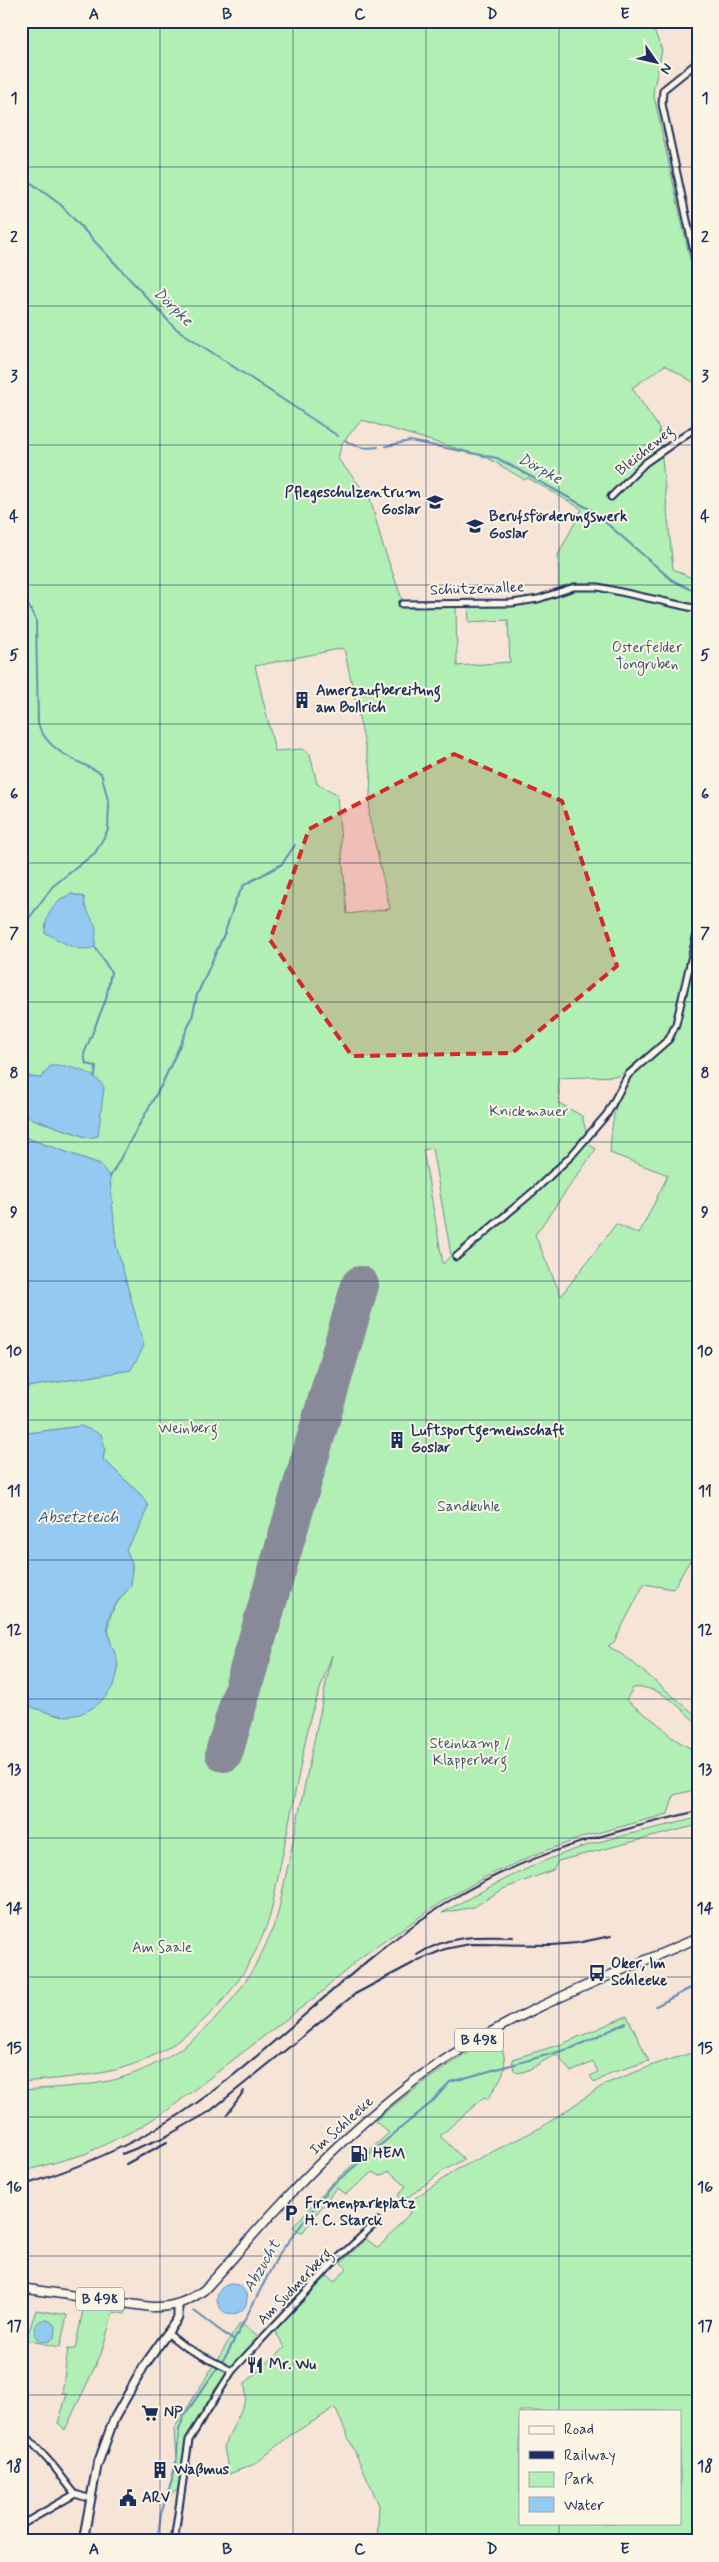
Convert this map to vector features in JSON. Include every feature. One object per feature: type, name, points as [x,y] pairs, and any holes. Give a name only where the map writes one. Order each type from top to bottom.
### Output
[{"type":"main road","name":"Im Schleeke","points":[[21,2288],[151,2306],[178,2304],[204,2290],[299,2185],[398,2094],[438,2065],[501,2027],[565,1994],[698,1938]]},
{"type":"main road","points":[[84,2541],[84,2528],[87,2524],[97,2466],[114,2419],[144,2366],[178,2318],[178,2304]]},
{"type":"street","points":[[698,62],[663,90],[662,104],[698,272]]},
{"type":"street","name":"Bleicheweg","points":[[610,497],[645,463],[698,426]]},
{"type":"street","name":"Schützenallee","points":[[402,604],[512,603],[538,599],[581,586],[598,587],[698,609]]},
{"type":"street","points":[[456,1257],[534,1191],[606,1114],[628,1075],[661,1047],[671,1035],[676,1024],[698,929]]},
{"type":"street","name":"Am Sudmerberg","points":[[174,2541],[189,2440],[232,2371],[334,2262],[378,2222]]},
{"type":"street","points":[[167,2333],[185,2347],[232,2371]]},
{"type":"street","points":[[21,2430],[75,2494],[91,2499]]},
{"type":"street","points":[[21,2525],[75,2494]]},
{"type":"highlighted area","points":[[454,754],[562,801],[617,966],[512,1053],[352,1056],[270,940],[309,829]]},
{"type":"green space","points":[[21,21],[640,21],[655,33],[662,50],[653,92],[698,295],[698,385],[665,365],[632,388],[659,428],[673,569],[698,581],[698,913],[676,1020],[698,936],[698,1547],[673,1589],[644,1584],[614,1642],[608,1646],[626,1657],[698,1717],[698,1724],[668,1698],[652,1690],[633,1688],[626,1700],[661,1726],[671,1737],[695,1751],[698,1756],[698,1789],[674,1795],[668,1814],[586,1836],[534,1855],[487,1876],[443,1901],[361,1957],[323,1991],[169,2109],[137,2129],[85,2154],[21,2172],[21,2090],[76,2086],[109,2081],[139,2071],[167,2058],[192,2040],[215,2019],[236,1995],[253,1969],[267,1942],[278,1913],[332,1655],[310,1718],[271,1912],[261,1939],[232,1989],[192,2031],[142,2061],[115,2070],[68,2078],[21,2082],[21,1703],[58,1716],[118,1669],[111,1644],[109,1625],[115,1607],[131,1586],[132,1564],[126,1549],[139,1529],[142,1496],[103,1459],[105,1448],[81,1426],[21,1434],[21,1388],[130,1370],[114,1226],[100,1164],[21,1136],[21,1115],[89,1138],[41,1078],[29,1077],[27,1066],[21,1065]],"holes":[[[362,420],[488,458],[525,480],[528,478],[582,509],[558,555],[559,595],[537,601],[468,603],[469,622],[508,620],[510,662],[457,666],[456,603],[404,605],[382,543],[370,498],[338,459],[342,443]],[[344,648],[371,773],[369,817],[390,909],[347,914],[337,794],[317,784],[310,754],[302,749],[275,751],[255,666]],[[72,894],[84,897],[85,906],[53,936],[45,933],[60,899]],[[672,1038],[636,1070],[621,1094],[615,1112],[610,1153],[668,1175],[639,1234],[616,1224],[561,1296],[535,1235],[596,1149],[586,1143],[586,1131],[582,1116],[559,1103],[558,1078],[619,1076],[663,1040]],[[432,1148],[451,1255],[443,1264],[423,1150]]]},
{"type":"green space","points":[[698,1818],[698,1825],[558,1861],[553,1870],[503,1889],[474,1907],[442,1913],[508,1878],[559,1855],[636,1832]]},
{"type":"green space","points":[[627,2016],[649,2061],[611,2073],[595,2083],[590,2076],[598,2072],[593,2062],[571,2072],[557,2055],[523,2072],[518,2073],[514,2070],[512,2059],[562,2044]]},
{"type":"green space","points":[[499,2036],[505,2064],[499,2082],[488,2099],[484,2097],[440,2136],[464,2159],[443,2171],[403,2201],[398,2196],[406,2186],[389,2171],[380,2176],[373,2172],[346,2194],[336,2188],[302,2233],[293,2227],[331,2184],[389,2133],[375,2121],[435,2075],[466,2054]]},
{"type":"green space","points":[[698,2051],[698,2541],[377,2541],[379,2505],[335,2408],[289,2436],[255,2464],[229,2474],[224,2447],[246,2399],[245,2383],[285,2347],[274,2330],[328,2276],[334,2282],[347,2268],[341,2263],[366,2239],[378,2248],[410,2213],[405,2205],[456,2170],[542,2127],[605,2084],[656,2064]]},
{"type":"green space","points":[[79,2301],[127,2308],[125,2314],[113,2312],[101,2354],[65,2430],[58,2424],[67,2394],[62,2394],[68,2349],[75,2349],[84,2305],[79,2305]]},
{"type":"green space","points":[[36,2310],[67,2315],[60,2347],[26,2340]]},
{"type":"green space","points":[[240,2323],[260,2337],[215,2389],[185,2442],[180,2487],[167,2499],[176,2460],[174,2429]]},
{"type":"water","points":[[72,894],[84,897],[85,906],[96,927],[95,947],[81,949],[45,933],[45,926],[52,909],[61,900]]},
{"type":"water","points":[[21,1065],[27,1066],[29,1077],[41,1078],[50,1066],[57,1066],[80,1070],[100,1081],[104,1087],[98,1136],[89,1138],[21,1115]]},
{"type":"water","points":[[21,1136],[100,1164],[110,1177],[116,1245],[144,1346],[131,1370],[21,1388]]},
{"type":"water","name":"Absetzteich","points":[[81,1426],[101,1434],[105,1448],[103,1459],[142,1496],[148,1506],[139,1529],[126,1549],[132,1564],[131,1586],[114,1607],[108,1621],[108,1633],[118,1663],[116,1679],[111,1689],[97,1705],[78,1714],[68,1716],[49,1713],[21,1703],[21,1434]]},
{"type":"water","points":[[232,2284],[243,2288],[247,2299],[243,2310],[232,2314],[221,2310],[217,2299],[221,2288]]},
{"type":"water","points":[[45,2320],[53,2323],[56,2331],[53,2339],[45,2342],[37,2339],[34,2331],[37,2323]]},
{"type":"waterway","name":"Dörpke","points":[[21,163],[30,182],[61,205],[175,328],[338,436]]},
{"type":"waterway","name":"Dörpke","points":[[345,440],[361,447],[378,447]]},
{"type":"waterway","name":"Dörpke","points":[[386,446],[410,441],[497,458],[593,511]]},
{"type":"waterway","name":"Dörpke","points":[[597,515],[672,580],[698,593]]},
{"type":"waterway","points":[[21,592],[36,620],[38,724],[43,734],[56,748],[101,773],[109,804],[108,830],[95,853],[53,886],[21,929]]},
{"type":"waterway","points":[[110,1177],[162,1084],[180,1045],[192,1018],[197,995],[225,932],[236,899],[244,885],[282,864],[295,845]]},
{"type":"waterway","points":[[95,947],[111,972],[106,999],[84,1054],[86,1064],[96,1066],[95,1076]]},
{"type":"waterway","name":"Abzucht","points":[[656,2006],[698,1984]]},
{"type":"waterway","name":"Abzucht","points":[[157,2541],[161,2514],[176,2466],[179,2430],[184,2416],[227,2354],[279,2254],[330,2187],[432,2102],[450,2082],[572,2048],[626,2023]]},
{"type":"waterway","points":[[194,2311],[233,2340]]},
{"type":"runway","points":[[224,1753],[360,1285]]},
{"type":"railway","points":[[21,2186],[102,2156],[141,2137],[179,2115],[249,2063],[382,1949],[417,1922],[454,1898],[512,1868],[572,1845],[698,1811]]},
{"type":"railway","points":[[122,2154],[165,2137],[209,2112],[355,1994],[419,1960],[445,1949],[470,1944],[552,1945],[577,1943],[611,1936]]},
{"type":"railway","points":[[417,1955],[428,1948],[451,1940],[475,1937],[513,1937]]},
{"type":"railway","points":[[227,2114],[244,2091]]},
{"type":"railway","points":[[126,2164],[167,2142]]},
{"type":"place","name":"Pflegeschulzentrum Goslar","points":[[435,502]]},
{"type":"place","name":"Berufsförderungswerk Goslar","points":[[475,526]]},
{"type":"place","name":"Amerzaufbereitung am Bollrich","points":[[302,700]]},
{"type":"place","name":"Luftsportgemeinschaft Goslar","points":[[397,1440]]},
{"type":"place","name":"Oker, Im Schleeke","points":[[597,1973]]},
{"type":"place","name":"HEM","points":[[359,2154]]},
{"type":"place","name":"Firmenparkplatz H. C. Starck","points":[[291,2213]]},
{"type":"place","name":"Mr. Wu","points":[[255,2365]]},
{"type":"place","name":"NP","points":[[150,2413]]},
{"type":"place","name":"Waßmus","points":[[160,2470]]},
{"type":"place","name":"ARV","points":[[128,2498]]},
{"type":"park label","name":"Osterfelder Tongruben","points":[[647,656]]},
{"type":"park label","name":"Knickmauer","points":[[529,1112]]},
{"type":"park label","name":"Weinberg","points":[[188,1429]]},
{"type":"park label","name":"Sandkuhle","points":[[469,1507]]},
{"type":"park label","name":"Steinkamp / Klapperberg","points":[[470,1752]]},
{"type":"park label","name":"Am Saale","points":[[162,1948]]}]
